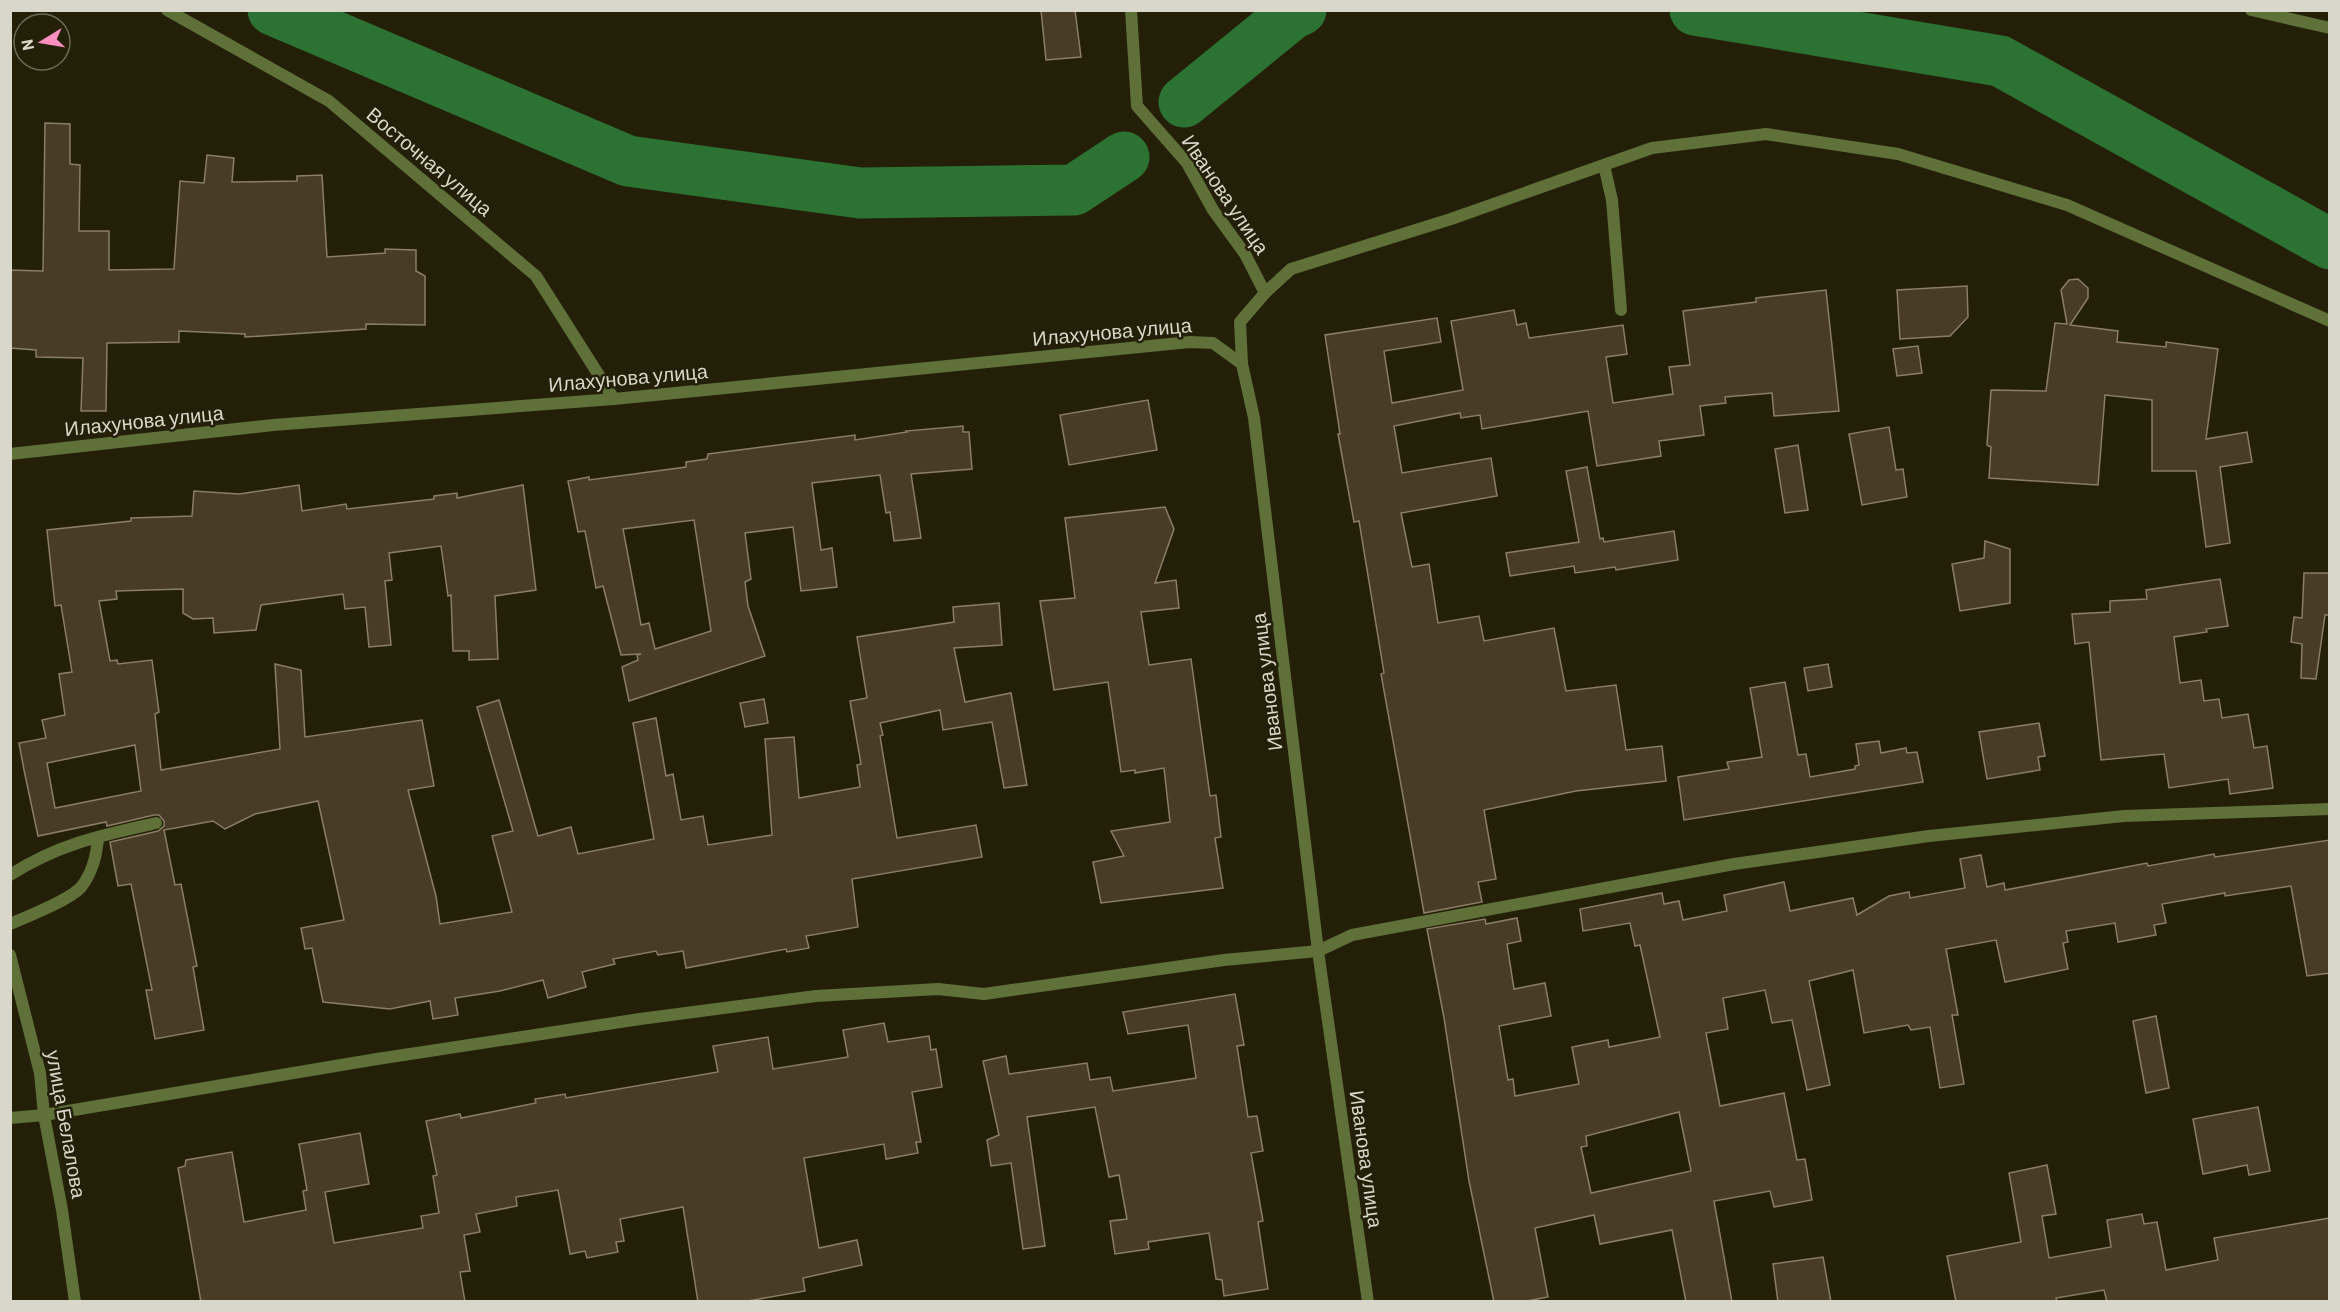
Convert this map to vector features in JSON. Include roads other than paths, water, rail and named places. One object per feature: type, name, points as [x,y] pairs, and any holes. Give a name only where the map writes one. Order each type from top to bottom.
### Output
[{"type":"street","name":"Восточная улица","points":[[167,10],[329,101],[536,276],[614,399]]},
{"type":"street","name":"Иванова улица","points":[[1131,10],[1137,106],[1187,163],[1213,210],[1245,254],[1265,293],[1240,322],[1242,364],[1254,418],[1318,951],[1368,1302]]},
{"type":"street","points":[[2251,10],[2330,28]]},
{"type":"street","points":[[1265,293],[1291,269],[1451,219],[1652,148],[1766,134],[1898,154],[2067,205],[2330,321]]},
{"type":"street","points":[[1604,165],[1612,200],[1621,310]]},
{"type":"street","name":"Илахунова улица","points":[[10,454],[273,425],[614,399],[1190,342],[1213,343],[1242,364]]},
{"type":"street","points":[[10,1118],[44,1115],[376,1059],[640,1018],[816,996],[938,989],[984,994],[1224,960],[1318,951],[1352,935],[1734,864],[1929,836],[2124,816],[2330,809]]},
{"type":"street","points":[[10,875],[67,845],[156,823]]},
{"type":"street","points":[[10,924],[49,907],[81,888],[96,857],[98,837]]},
{"type":"street","name":"улица Белалова","points":[[10,955],[40,1073],[44,1115],[62,1210],[75,1302]]},
{"type":"waterway","points":[[273,10],[628,161],[860,193],[1074,190],[1124,157]]},
{"type":"waterway","points":[[1184,102],[1292,14],[1301,10]]},
{"type":"waterway","points":[[1695,10],[2000,61],[2330,244]]}]
